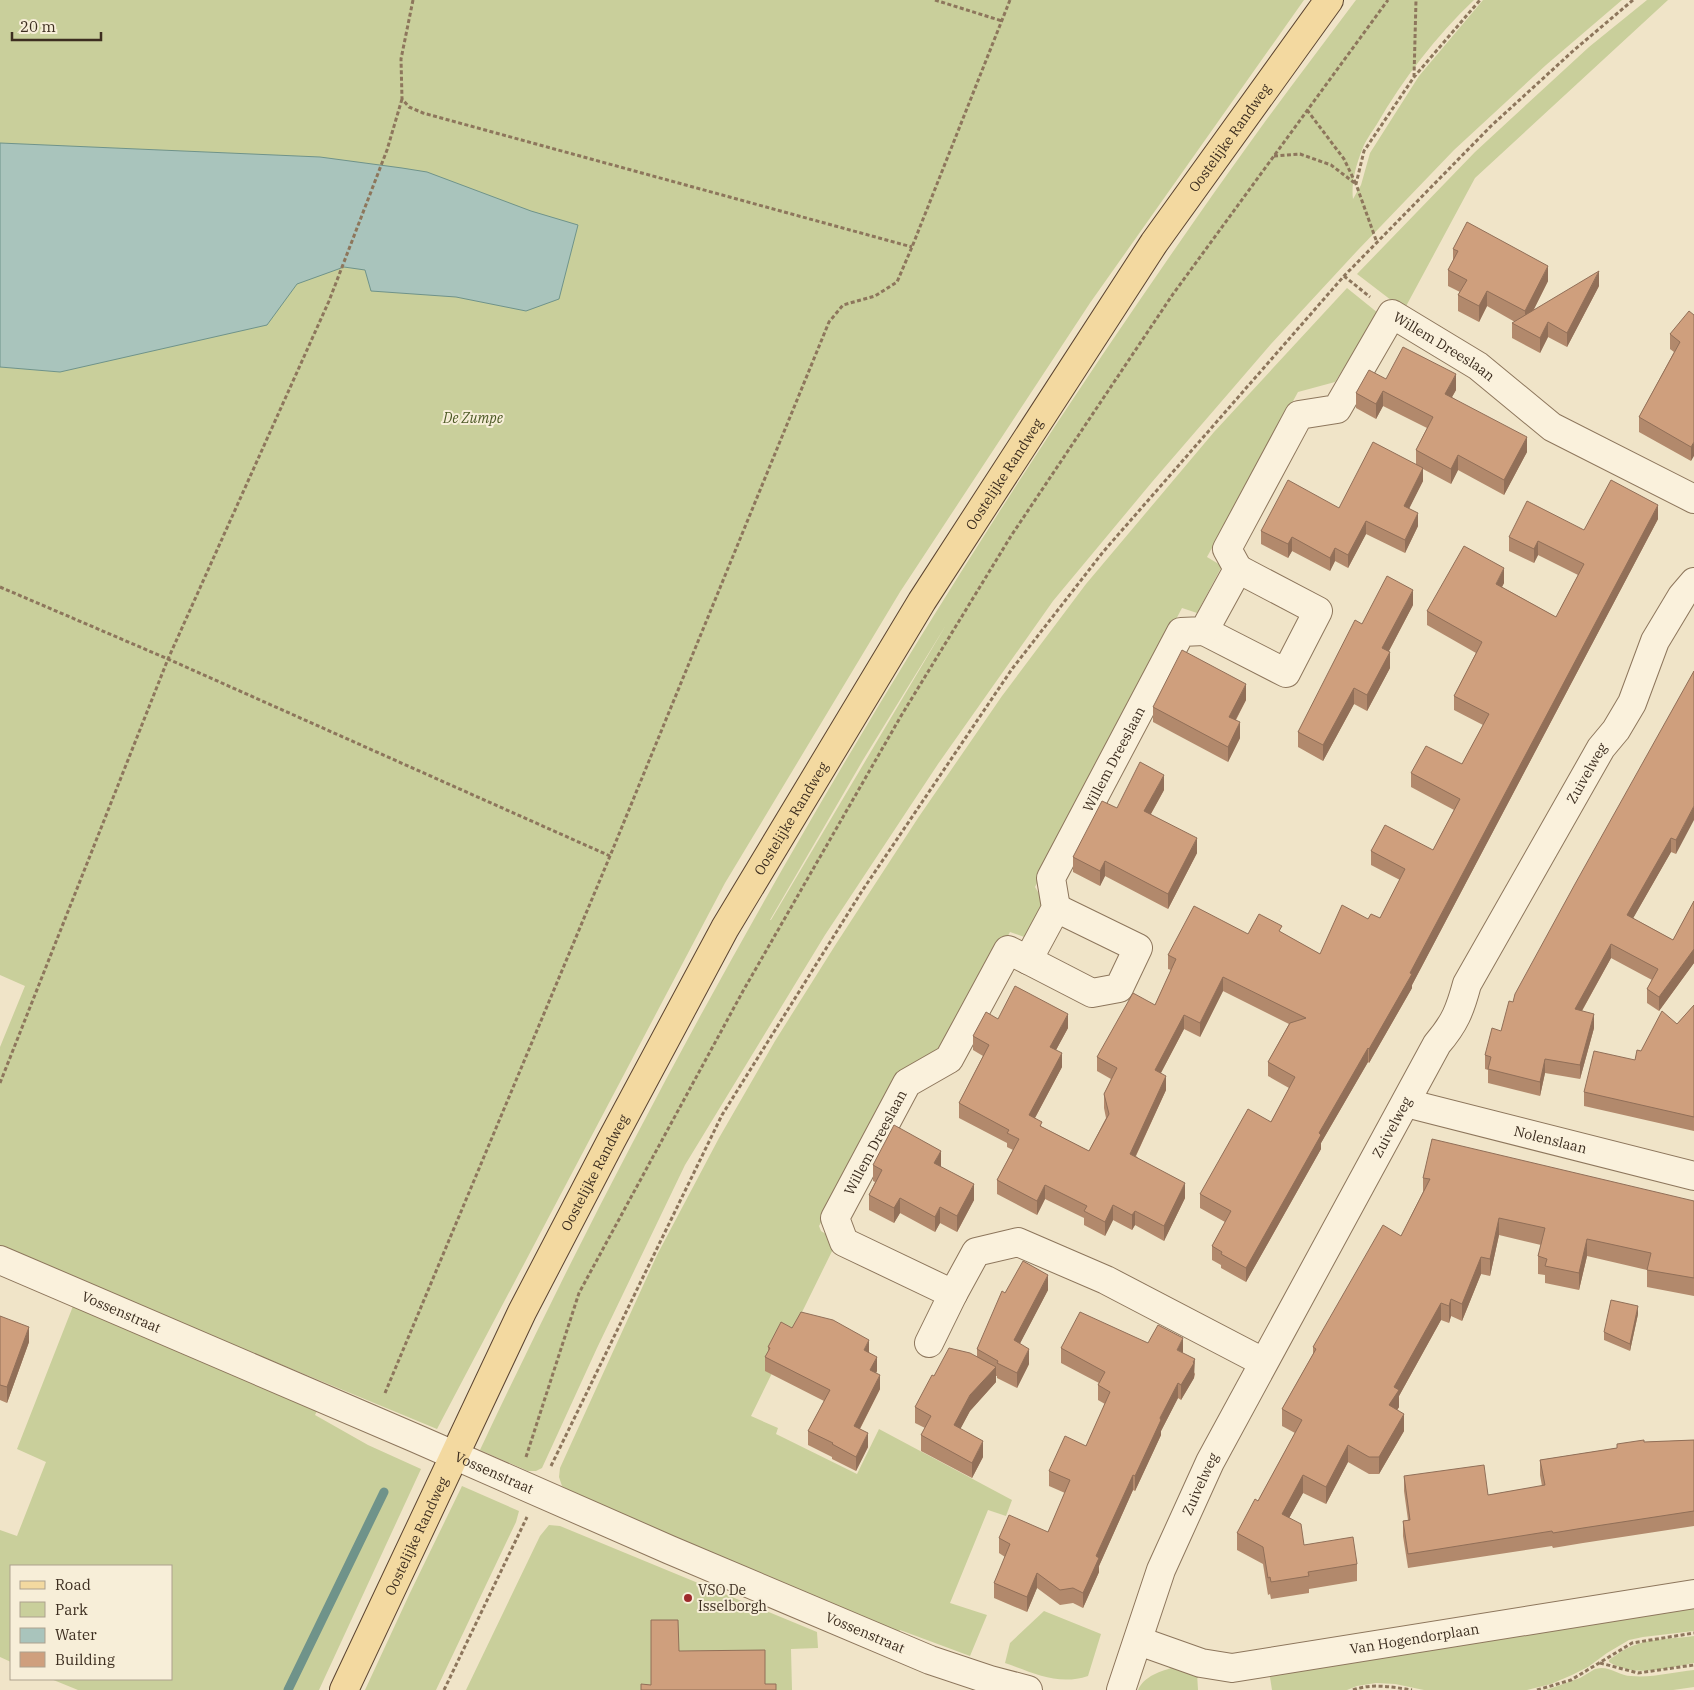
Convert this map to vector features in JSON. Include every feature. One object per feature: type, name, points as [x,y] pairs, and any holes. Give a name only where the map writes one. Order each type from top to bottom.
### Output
[{"type":"main road","name":"Oostelijke Randweg","points":[[344,1690],[522,1312],[730,920],[922,601],[1154,242],[1329,0]]},
{"type":"street","name":"Willem Dreeslaan","points":[[1238,569],[1227,549],[1299,415],[1337,409],[1392,314],[1478,366],[1552,427],[1694,499]]},
{"type":"street","points":[[1238,569],[1318,611],[1286,673],[1204,631],[1238,569]]},
{"type":"street","name":"Zuivelweg","points":[[1121,1690],[1139,1641],[1161,1570],[1210,1462],[1437,1044],[1451,1028],[1461,1008],[1467,984],[1601,748],[1616,730],[1632,703],[1655,641],[1682,596],[1694,582]]},
{"type":"street","name":"Willem Dreeslaan","points":[[952,1294],[844,1242],[835,1218],[907,1083],[950,1059],[1008,950],[1092,993],[1119,988],[1138,948],[1056,908],[1051,878],[1181,632],[1204,631]]},
{"type":"street","points":[[1028,960],[1056,908]]},
{"type":"street","name":"Nolenslaan","points":[[1406,1103],[1694,1176]]},
{"type":"street","points":[[929,1343],[952,1294],[976,1252],[1018,1242],[1106,1280],[1264,1362]]},
{"type":"street","name":"Vossenstraat","points":[[0,1260],[455,1455],[670,1550],[988,1685],[1028,1690]]},
{"type":"street","name":"Van Hogendorplaan","points":[[1139,1641],[1200,1663],[1232,1668],[1694,1594]]},
{"type":"path","points":[[0,1083],[168,659],[336,284],[387,150],[402,99],[401,59],[413,0]]},
{"type":"path","points":[[935,0],[1002,21]]},
{"type":"path","points":[[348,1409],[380,1405],[610,856],[829,322],[843,305],[875,296],[897,282],[1010,0]]},
{"type":"path","points":[[528,1488],[579,1293],[748,982],[901,716],[1011,536],[1173,294],[1388,0]]},
{"type":"path","points":[[1414,77],[1416,0]]},
{"type":"path","points":[[1356,184],[1364,151],[1414,77],[1480,0]]},
{"type":"path","points":[[444,1690],[528,1488],[722,1115],[862,891],[1012,669],[1103,552],[1211,426],[1376,241],[1489,127],[1633,0]]},
{"type":"path","points":[[402,99],[409,107],[423,113],[912,247]]},
{"type":"path","points":[[1307,110],[1344,159],[1356,184],[1376,241]]},
{"type":"path","points":[[1274,156],[1300,154],[1331,164],[1356,184]]},
{"type":"path","points":[[0,587],[168,659],[610,856]]},
{"type":"path","points":[[1537,1690],[1571,1680],[1632,1643],[1694,1633]]},
{"type":"path","points":[[1599,1663],[1638,1673],[1694,1666]]},
{"type":"path","points":[[1353,1690],[1360,1687],[1378,1686],[1412,1690]]},
{"type":"green space","name":"De Zumpe","points":[[0,0],[1304,0],[1090,303],[900,592],[725,883],[437,1429],[0,1248],[0,1047],[25,986],[0,975]]},
{"type":"green space","points":[[1356,0],[1474,0],[1446,28],[1421,59],[1369,137],[1363,147],[1356,168],[1353,181],[1353,199],[1361,185],[1370,153],[1419,76],[1483,0],[1622,0],[1546,65],[1454,150],[1357,251],[1271,344],[1053,601],[938,764],[825,935],[685,1165],[542,1468],[536,1471],[528,1471],[480,1450],[620,1167],[770,890],[850,754],[1016,486],[1103,354],[1239,158]],"holes":[[[946,625],[771,920],[863,760]]]},
{"type":"green space","points":[[1647,0],[1668,0],[1475,178],[1404,310],[1357,274],[1475,152],[1589,47]]},
{"type":"green space","points":[[1347,288],[1378,313],[1335,382],[1298,392],[1207,557],[1222,566],[1197,613],[1182,608],[1035,887],[1044,902],[1027,938],[1010,932],[942,1054],[906,1072],[819,1226],[821,1231],[837,1241],[751,1416],[778,1428],[776,1434],[857,1474],[879,1429],[1012,1500],[1006,1516],[988,1510],[950,1603],[987,1615],[970,1656],[900,1630],[897,1639],[619,1519],[562,1486],[559,1477],[560,1468],[657,1255],[719,1138],[775,1041],[918,818],[1002,696],[1086,584],[1214,432]]},
{"type":"green space","points":[[75,1301],[319,1407],[315,1415],[368,1445],[421,1469],[319,1690],[78,1690],[53,1680],[172,1680],[172,1565],[10,1565],[10,1662],[0,1657],[0,1530],[17,1536],[46,1462],[17,1449]]},
{"type":"green space","points":[[462,1486],[519,1511],[516,1522],[436,1690],[365,1690],[409,1595]]},
{"type":"green space","points":[[549,1525],[560,1526],[817,1632],[818,1648],[791,1649],[792,1690],[466,1690],[540,1536]]},
{"type":"green space","points":[[1694,1608],[1694,1631],[1629,1640],[1588,1667],[1572,1675],[1551,1684],[1527,1690],[1424,1690],[1395,1684],[1376,1683],[1357,1686],[1347,1690],[1272,1690],[1269,1671]]},
{"type":"green space","points":[[1044,1611],[1101,1634],[1088,1676],[1077,1679],[1056,1679],[1005,1663],[1010,1643]]},
{"type":"green space","points":[[1694,1636],[1694,1663],[1640,1671],[1629,1670],[1609,1662],[1609,1660],[1623,1650],[1639,1643]]},
{"type":"green space","points":[[1175,1667],[1197,1673],[1198,1690],[1138,1690],[1144,1681],[1159,1672]]},
{"type":"green space","points":[[1601,1668],[1627,1676],[1655,1676],[1694,1670],[1694,1687],[1673,1690],[1546,1690]]},
{"type":"water","points":[[0,143],[320,157],[402,168],[427,172],[531,211],[578,225],[559,299],[526,311],[456,297],[371,291],[365,270],[344,267],[297,284],[267,325],[60,372],[0,367]]},
{"type":"building","points":[[1467,222],[1548,266],[1525,311],[1487,291],[1479,306],[1458,295],[1467,280],[1448,270],[1458,251],[1453,249]]},
{"type":"building","points":[[1599,271],[1567,333],[1548,322],[1540,338],[1512,323]]},
{"type":"building","points":[[1689,311],[1694,315],[1694,442],[1691,447],[1639,417],[1680,342],[1670,334]]},
{"type":"building","points":[[1403,347],[1456,374],[1445,394],[1527,437],[1504,480],[1458,455],[1451,469],[1416,450],[1433,417],[1383,391],[1376,404],[1356,393],[1369,370],[1386,379]]},
{"type":"building","points":[[1373,442],[1423,468],[1404,506],[1418,513],[1405,540],[1366,521],[1348,555],[1335,548],[1330,558],[1292,537],[1288,544],[1261,531],[1288,480],[1339,508]]},
{"type":"building","points":[[1611,480],[1658,505],[1410,973],[1412,974],[1319,1133],[1321,1135],[1246,1268],[1221,1254],[1222,1252],[1212,1246],[1231,1211],[1200,1194],[1248,1109],[1271,1122],[1295,1077],[1268,1062],[1290,1023],[1306,1018],[1223,977],[1200,1023],[1184,1015],[1155,1070],[1166,1076],[1130,1154],[1185,1183],[1164,1226],[1135,1211],[1132,1215],[1113,1205],[1105,1222],[1084,1211],[1087,1206],[1045,1185],[1037,1201],[997,1180],[1019,1139],[1007,1133],[1009,1130],[959,1103],[989,1045],[973,1036],[986,1012],[998,1019],[1015,986],[1068,1014],[1050,1047],[1062,1053],[1029,1115],[1042,1122],[1040,1126],[1089,1151],[1109,1114],[1104,1094],[1117,1068],[1097,1057],[1133,993],[1155,1005],[1176,959],[1168,955],[1194,906],[1248,934],[1259,914],[1282,926],[1279,931],[1320,954],[1342,905],[1368,919],[1371,914],[1380,918],[1405,869],[1371,851],[1385,825],[1433,850],[1460,799],[1411,773],[1426,746],[1462,764],[1489,714],[1454,696],[1482,642],[1427,611],[1464,546],[1504,568],[1496,584],[1556,617],[1584,564],[1538,541],[1534,549],[1509,537],[1527,501],[1584,530]]},
{"type":"building","points":[[1387,576],[1413,590],[1382,648],[1390,652],[1367,695],[1354,688],[1323,745],[1298,732],[1355,620],[1362,624]]},
{"type":"building","points":[[1182,650],[1246,684],[1229,717],[1240,722],[1228,747],[1153,707]]},
{"type":"building","points":[[1694,671],[1694,806],[1676,840],[1671,838],[1627,915],[1673,940],[1694,901],[1694,949],[1659,997],[1647,989],[1658,969],[1611,944],[1575,1009],[1594,1014],[1580,1065],[1545,1059],[1540,1082],[1488,1069],[1491,1057],[1485,1055],[1492,1028],[1501,1031],[1509,1001],[1513,1002],[1515,994],[1575,884]]},
{"type":"building","points":[[1140,762],[1164,775],[1144,811],[1197,838],[1168,894],[1105,861],[1100,871],[1073,857],[1102,801],[1117,808]]},
{"type":"building","points":[[1694,1005],[1694,1117],[1584,1092],[1594,1051],[1635,1060],[1637,1050],[1641,1051],[1662,1011],[1677,1024]]},
{"type":"building","points":[[894,1125],[941,1151],[934,1163],[974,1184],[957,1216],[940,1207],[935,1217],[900,1198],[894,1208],[869,1195],[882,1170],[873,1165]]},
{"type":"building","points":[[1432,1139],[1694,1201],[1694,1278],[1647,1270],[1651,1253],[1587,1239],[1579,1273],[1545,1266],[1547,1259],[1538,1256],[1545,1228],[1499,1218],[1490,1259],[1481,1257],[1462,1304],[1451,1299],[1449,1306],[1441,1303],[1394,1387],[1399,1390],[1389,1405],[1404,1414],[1379,1457],[1369,1457],[1348,1445],[1326,1487],[1303,1475],[1282,1514],[1301,1524],[1304,1545],[1353,1537],[1357,1564],[1308,1572],[1309,1576],[1271,1582],[1270,1577],[1268,1578],[1263,1547],[1237,1533],[1255,1499],[1258,1501],[1302,1420],[1282,1409],[1316,1349],[1313,1347],[1383,1225],[1401,1236],[1430,1179],[1423,1178]]},
{"type":"building","points":[[1023,1261],[1048,1275],[1014,1340],[1029,1349],[1017,1373],[997,1363],[998,1361],[977,1349],[1002,1291],[1005,1293]]},
{"type":"building","points":[[1611,1300],[1638,1306],[1630,1344],[1604,1332]]},
{"type":"building","points":[[801,1312],[833,1320],[869,1340],[864,1350],[877,1357],[870,1370],[880,1375],[854,1426],[868,1433],[856,1457],[808,1431],[830,1390],[765,1357],[781,1322],[792,1328]]},
{"type":"building","points":[[1080,1312],[1148,1343],[1158,1325],[1183,1338],[1177,1350],[1195,1359],[1181,1385],[1178,1383],[1160,1418],[1161,1420],[1135,1476],[1133,1475],[1096,1556],[1099,1558],[1083,1593],[1073,1588],[1060,1590],[1037,1573],[1027,1597],[994,1583],[1010,1544],[999,1538],[1009,1515],[1048,1532],[1070,1480],[1049,1471],[1065,1436],[1086,1446],[1110,1392],[1098,1385],[1105,1372],[1061,1348]]},
{"type":"building","points":[[0,1316],[29,1327],[7,1387],[0,1385]]},
{"type":"building","points":[[949,1348],[970,1353],[996,1367],[970,1395],[954,1425],[983,1441],[972,1463],[921,1435],[931,1416],[915,1407]]},
{"type":"building","points":[[1644,1440],[1644,1442],[1694,1440],[1694,1511],[1408,1554],[1403,1521],[1410,1520],[1404,1476],[1484,1465],[1488,1495],[1545,1485],[1540,1460],[1617,1448],[1617,1444]]},
{"type":"building","points":[[651,1620],[678,1620],[679,1651],[765,1650],[765,1684],[776,1684],[776,1690],[641,1690],[641,1684],[651,1685]]},
{"type":"waterway","points":[[288,1690],[384,1492]]},
{"type":"place","name":"VSO De Isselborgh","points":[[688,1598]]}]
